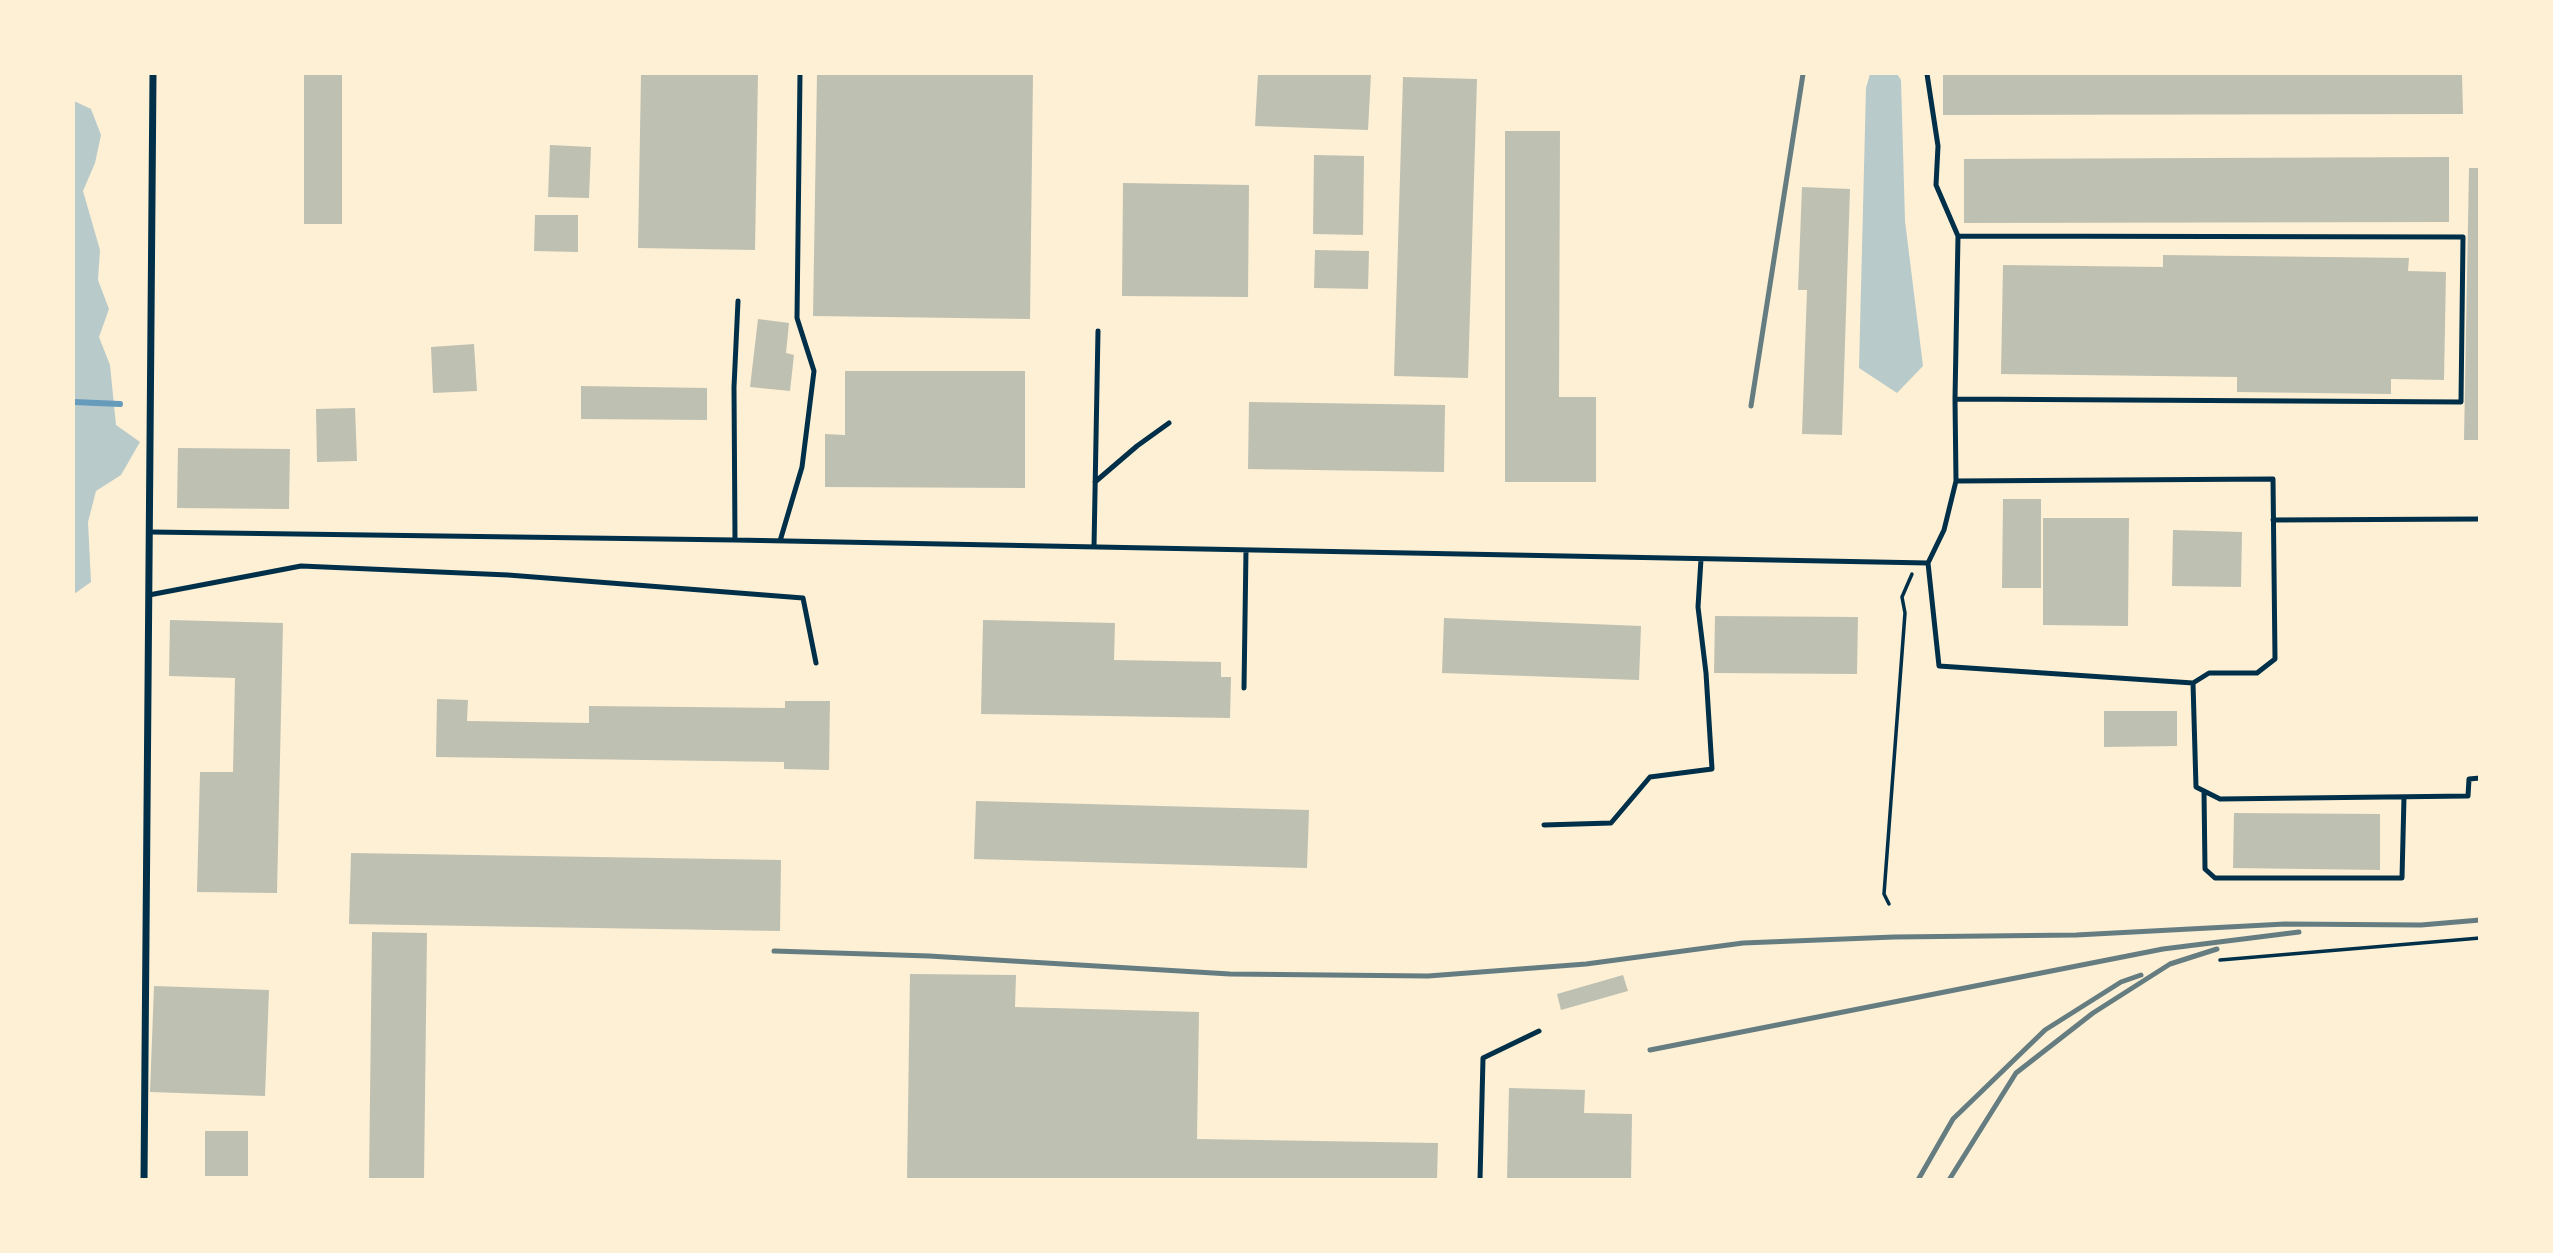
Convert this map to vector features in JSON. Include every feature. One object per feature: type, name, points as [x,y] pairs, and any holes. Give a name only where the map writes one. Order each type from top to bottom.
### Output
[{"type":"street","points":[[144,1180],[153,74]]},
{"type":"lane","points":[[780,541],[802,467],[814,371],[797,318],[800,74]]},
{"type":"lane","points":[[1927,74],[1938,146],[1937,185],[1958,236],[1956,481],[1944,530],[1928,563],[1939,666],[2193,683],[2209,673],[2257,673],[2275,659],[2273,479],[1956,481]]},
{"type":"lane","points":[[1955,399],[2461,402],[2463,237],[1958,236]]},
{"type":"lane","points":[[735,540],[734,387],[738,301]]},
{"type":"lane","points":[[1094,547],[1098,331]]},
{"type":"lane","points":[[1095,482],[1169,423]]},
{"type":"lane","points":[[2273,520],[2480,519]]},
{"type":"lane","points":[[150,532],[735,540],[1928,563]]},
{"type":"lane","points":[[1244,688],[1246,550]]},
{"type":"lane","points":[[1544,825],[1611,823],[1650,777],[1712,769],[1706,673],[1698,607],[1701,559]]},
{"type":"lane","points":[[149,595],[301,566],[508,575],[803,598],[816,663]]},
{"type":"lane","points":[[2193,683],[2196,786],[2220,799],[2468,796],[2469,779],[2480,778]]},
{"type":"lane","points":[[2204,790],[2205,869],[2216,878],[2402,878],[2404,797]]},
{"type":"lane","points":[[1480,1180],[1483,1059],[1539,1031]]},
{"type":"path","points":[[1889,904],[1884,894],[1905,613],[1902,597],[1917,563]]},
{"type":"path","points":[[2220,960],[2480,938]]},
{"type":"shaded area","points":[[1870,74],[1897,74],[1901,80],[1905,221],[1923,366],[1897,393],[1859,368],[1866,88]]},
{"type":"shaded area","points":[[74,101],[91,109],[101,135],[95,163],[83,191],[100,250],[98,280],[109,309],[99,337],[110,365],[116,425],[140,442],[121,475],[96,491],[88,522],[91,582],[74,594]]},
{"type":"building","points":[[304,74],[342,74],[342,224],[304,224]]},
{"type":"building","points":[[641,74],[758,74],[755,250],[638,248]]},
{"type":"building","points":[[817,74],[1033,74],[1030,319],[813,316]]},
{"type":"building","points":[[1258,74],[1371,74],[1368,130],[1255,126]]},
{"type":"building","points":[[1943,74],[2462,74],[2463,114],[1943,115]]},
{"type":"building","points":[[1403,77],[1477,79],[1468,378],[1394,376]]},
{"type":"building","points":[[1505,131],[1560,131],[1559,397],[1596,397],[1596,482],[1505,482]]},
{"type":"building","points":[[550,145],[591,147],[589,198],[548,197]]},
{"type":"building","points":[[1314,155],[1364,156],[1363,235],[1313,234]]},
{"type":"building","points":[[2449,157],[2449,222],[1964,223],[1964,159]]},
{"type":"building","points":[[2469,168],[2480,168],[2480,440],[2464,440]]},
{"type":"building","points":[[1123,183],[1249,185],[1248,297],[1122,296]]},
{"type":"building","points":[[1802,187],[1850,189],[1842,435],[1802,434],[1807,290],[1798,290]]},
{"type":"building","points":[[535,215],[578,215],[578,252],[534,251]]},
{"type":"building","points":[[1315,250],[1369,251],[1368,289],[1314,288]]},
{"type":"building","points":[[2163,255],[2409,258],[2408,271],[2446,272],[2444,380],[2391,379],[2391,394],[2237,392],[2237,377],[2001,374],[2003,265],[2163,267]]},
{"type":"building","points":[[758,319],[789,323],[786,353],[794,355],[790,391],[750,387]]},
{"type":"building","points":[[474,344],[477,391],[433,393],[431,347]]},
{"type":"building","points":[[845,371],[1025,371],[1025,488],[825,487],[825,434],[845,435]]},
{"type":"building","points":[[581,386],[707,388],[707,420],[581,419]]},
{"type":"building","points":[[1249,402],[1445,405],[1444,472],[1248,469]]},
{"type":"building","points":[[355,408],[357,461],[317,462],[316,409]]},
{"type":"building","points":[[178,448],[290,449],[289,509],[177,508]]},
{"type":"building","points":[[2003,499],[2041,499],[2041,588],[2002,588]]},
{"type":"building","points":[[2043,518],[2129,518],[2128,626],[2043,625]]},
{"type":"building","points":[[2173,530],[2242,532],[2241,587],[2172,586]]},
{"type":"building","points":[[1715,616],[1858,617],[1857,674],[1714,673]]},
{"type":"building","points":[[1444,618],[1641,626],[1639,680],[1442,673]]},
{"type":"building","points":[[170,620],[283,623],[277,893],[197,892],[200,772],[233,772],[235,678],[169,676]]},
{"type":"building","points":[[983,620],[1115,623],[1114,660],[1221,662],[1221,677],[1231,677],[1230,718],[981,714]]},
{"type":"building","points":[[437,699],[468,700],[467,721],[589,723],[589,706],[785,708],[785,701],[830,701],[829,770],[784,769],[784,762],[436,757]]},
{"type":"building","points":[[2104,711],[2177,711],[2177,746],[2104,747]]},
{"type":"building","points":[[976,801],[1309,810],[1307,868],[974,859]]},
{"type":"building","points":[[2234,813],[2380,814],[2380,870],[2233,868]]},
{"type":"building","points":[[351,853],[781,860],[780,931],[349,924]]},
{"type":"building","points":[[372,932],[427,933],[424,1180],[369,1180]]},
{"type":"building","points":[[910,974],[1016,975],[1015,1007],[1199,1012],[1197,1139],[1438,1143],[1437,1180],[907,1180]]},
{"type":"building","points":[[1623,975],[1628,991],[1561,1010],[1557,994]]},
{"type":"building","points":[[154,986],[269,990],[265,1096],[150,1092]]},
{"type":"building","points":[[1509,1088],[1585,1090],[1584,1113],[1632,1114],[1631,1180],[1507,1180]]},
{"type":"building","points":[[205,1131],[248,1131],[248,1176],[205,1176]]},
{"type":"waterway","points":[[74,402],[120,404]]},
{"type":"railway","points":[[1751,406],[1803,74]]},
{"type":"railway","points":[[774,951],[929,956],[1230,974],[1428,976],[1586,964],[1743,943],[1894,937],[2076,935],[2285,924],[2421,925],[2480,920]]},
{"type":"railway","points":[[1650,1050],[2163,949],[2299,932]]},
{"type":"railway","points":[[1949,1180],[2016,1073],[2093,1013],[2170,964],[2217,949]]},
{"type":"railway","points":[[1918,1180],[1953,1119],[2045,1030],[2121,982],[2141,975]]}]
